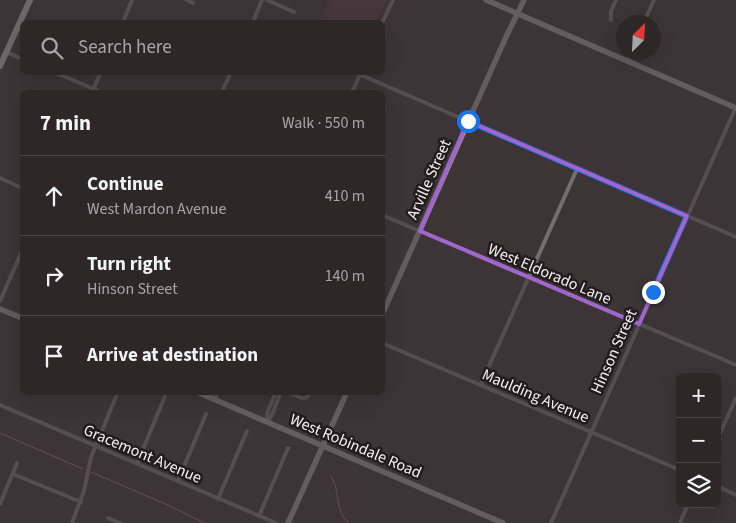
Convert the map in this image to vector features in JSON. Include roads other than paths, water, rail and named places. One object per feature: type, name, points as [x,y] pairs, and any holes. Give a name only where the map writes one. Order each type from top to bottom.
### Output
[{"type":"main road","points":[[21,20],[30,0]]},
{"type":"main road","points":[[1,61],[20,22]]},
{"type":"street","points":[[124,20],[132,0]]},
{"type":"street","points":[[187,0],[193,3]]},
{"type":"street","points":[[254,20],[262,0]]},
{"type":"street","points":[[267,0],[294,12]]},
{"type":"street","points":[[383,20],[393,0]]},
{"type":"street","points":[[486,0],[736,107]]},
{"type":"street","name":"Arville Street","points":[[385,308],[524,0]]},
{"type":"street","points":[[611,20],[611,11],[616,0]]},
{"type":"street","points":[[647,15],[654,0]]},
{"type":"street","points":[[6,52],[20,58]]},
{"type":"street","points":[[60,75],[91,90]]},
{"type":"street","points":[[93,90],[100,75]]},
{"type":"street","points":[[223,90],[230,75]]},
{"type":"street","points":[[353,90],[360,75]]},
{"type":"street","points":[[362,75],[736,237]]},
{"type":"street","name":"Hinson Street","points":[[551,523],[736,107]]},
{"type":"street","points":[[481,384],[577,168]]},
{"type":"street","points":[[0,178],[20,187]]},
{"type":"street","name":"West Eldorado Lane","points":[[385,216],[736,365]]},
{"type":"street","points":[[0,301],[20,256]]},
{"type":"street","points":[[0,309],[20,317]]},
{"type":"street","name":"Maulding Avenue","points":[[385,344],[676,468]]},
{"type":"street","points":[[72,523],[81,502],[91,457],[117,395]]},
{"type":"street","name":"West Robindale Road","points":[[204,395],[503,523]]},
{"type":"street","points":[[215,400],[217,395]]},
{"type":"street","points":[[267,422],[267,414],[275,395]]},
{"type":"street","points":[[267,422],[272,415],[280,395]]},
{"type":"street","points":[[294,395],[301,398],[306,398],[308,395]]},
{"type":"street","points":[[288,523],[346,395]]},
{"type":"street","points":[[136,464],[165,396]]},
{"type":"street","points":[[721,431],[736,398]]},
{"type":"street","name":"Gracemont Avenue","points":[[0,405],[276,523]]},
{"type":"street","points":[[178,481],[206,414]]},
{"type":"street","points":[[218,499],[247,431]]},
{"type":"street","points":[[260,516],[288,448]]},
{"type":"street","points":[[0,504],[17,463]]},
{"type":"street","points":[[13,474],[81,502]]},
{"type":"street","points":[[721,488],[736,494]]},
{"type":"street","points":[[680,523],[686,508]]},
{"type":"street","points":[[108,518],[120,523]]},
{"type":"waterway","points":[[0,433],[83,469]]},
{"type":"waterway","points":[[91,472],[170,506],[204,523]]},
{"type":"waterway","points":[[330,475],[336,488],[339,507],[344,518],[349,523]]}]
